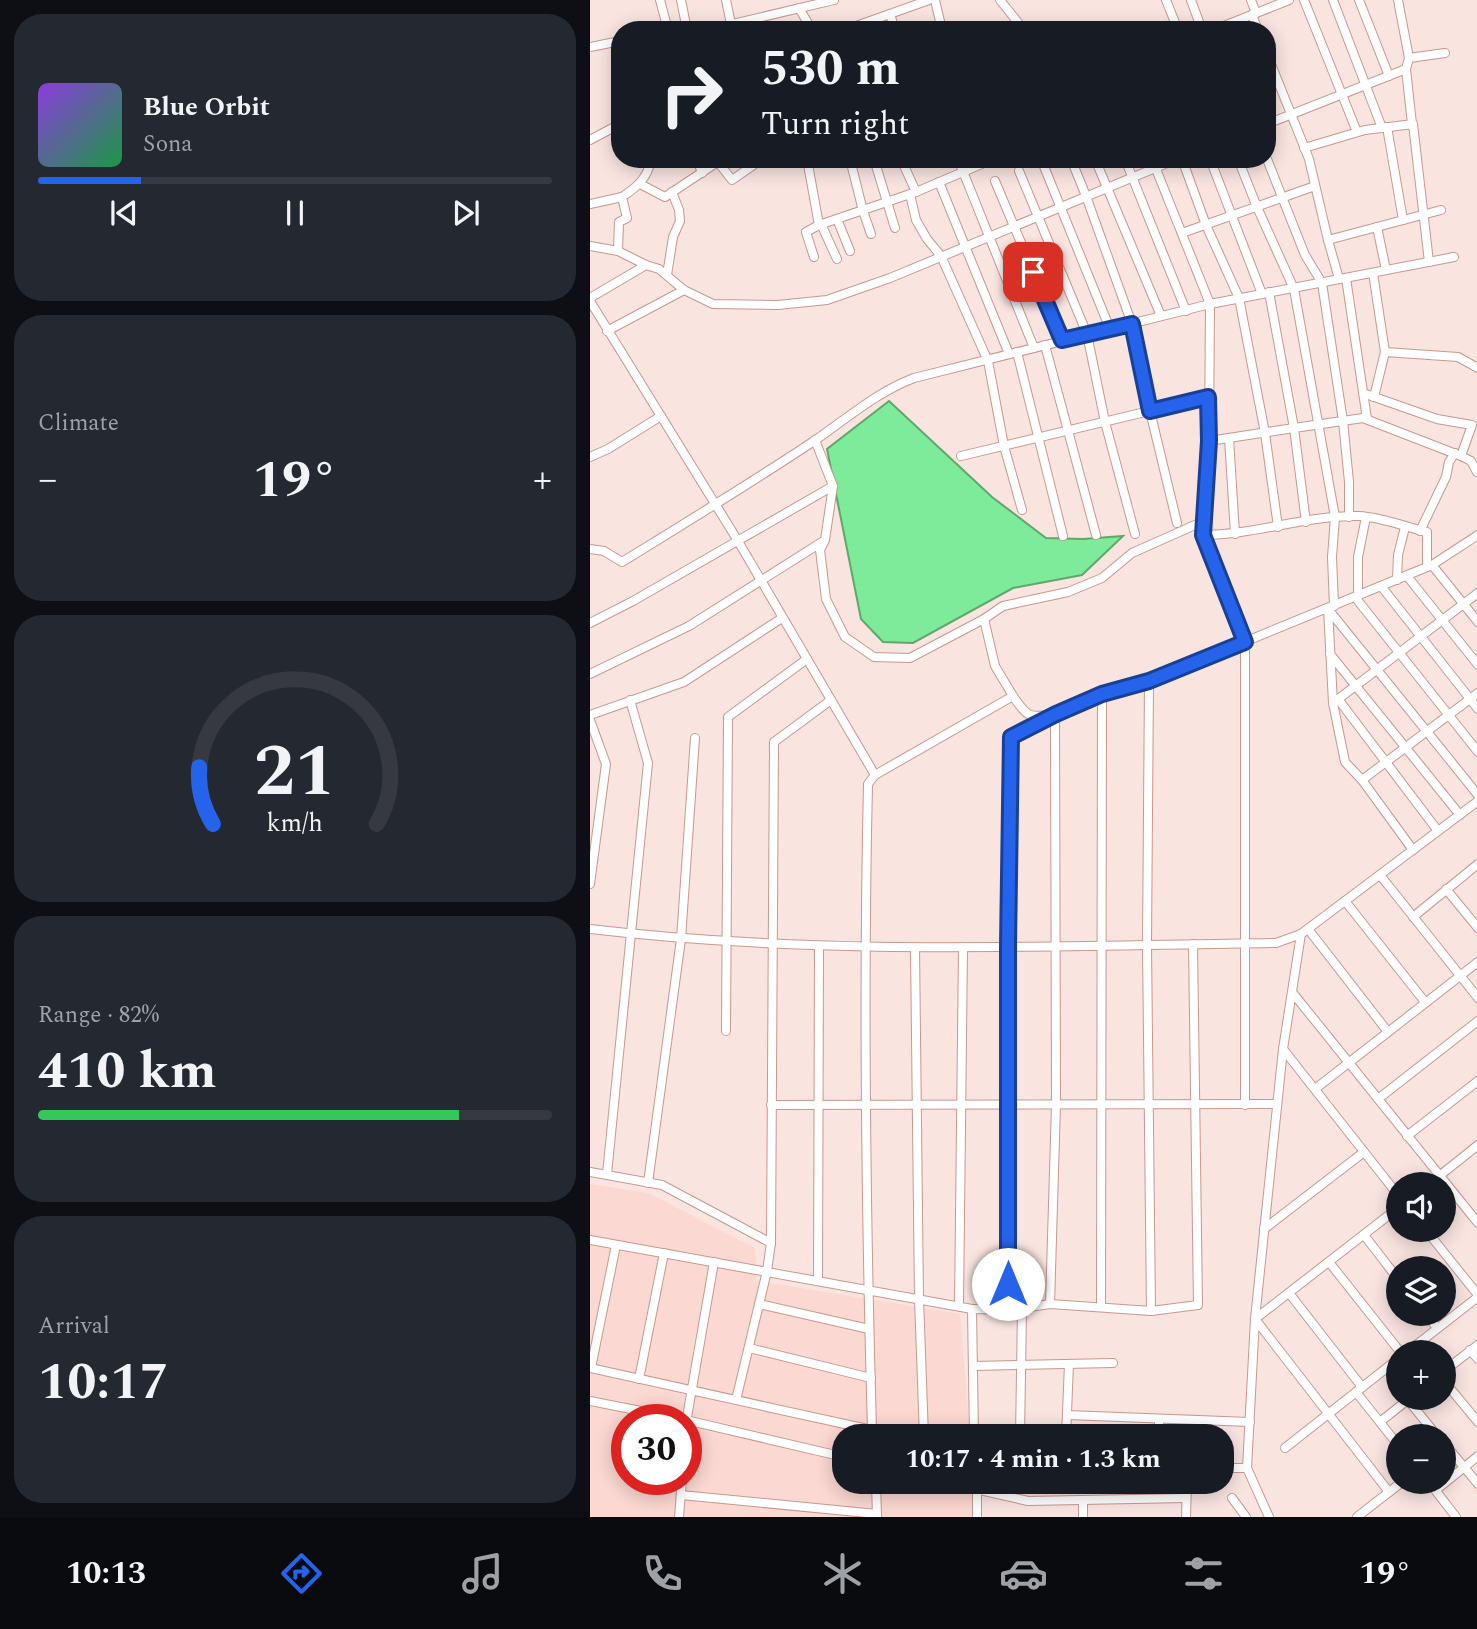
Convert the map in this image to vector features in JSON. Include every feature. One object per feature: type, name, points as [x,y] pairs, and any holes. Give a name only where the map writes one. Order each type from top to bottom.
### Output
[{"type":"street","points":[[660,0],[666,21]]},
{"type":"street","points":[[681,0],[685,21]]},
{"type":"street","points":[[726,0],[730,21]]},
{"type":"street","points":[[780,0],[782,12]]},
{"type":"street","points":[[744,21],[834,0]]},
{"type":"street","points":[[879,21],[929,0]]},
{"type":"street","points":[[935,0],[940,21]]},
{"type":"street","points":[[1000,0],[1017,21]]},
{"type":"street","points":[[1166,0],[1174,21]]},
{"type":"street","points":[[1191,0],[1199,21]]},
{"type":"street","points":[[1251,0],[1256,21]]},
{"type":"street","points":[[1236,21],[1278,2],[1289,0]]},
{"type":"street","points":[[1304,0],[1357,132]]},
{"type":"street","points":[[1334,0],[1385,128],[1403,220]]},
{"type":"street","points":[[1359,0],[1389,76]]},
{"type":"street","points":[[1398,0],[1409,58],[1406,69],[1429,262]]},
{"type":"street","points":[[799,8],[807,21]]},
{"type":"street","points":[[890,14],[892,21]]},
{"type":"street","points":[[590,47],[611,43]]},
{"type":"street","points":[[1409,58],[1445,53]]},
{"type":"street","points":[[1276,120],[1406,69]]},
{"type":"street","points":[[1276,78],[1304,148],[1328,240],[1342,279],[1367,419]]},
{"type":"street","points":[[1304,148],[1357,132],[1412,124]]},
{"type":"street","points":[[590,140],[611,129]]},
{"type":"street","points":[[590,204],[622,197],[640,184],[650,168]]},
{"type":"street","points":[[700,168],[702,173]]},
{"type":"street","points":[[640,184],[665,197],[710,168]]},
{"type":"street","points":[[724,168],[732,180],[749,168]]},
{"type":"street","points":[[808,168],[820,225],[837,259]]},
{"type":"street","points":[[852,168],[871,234]]},
{"type":"street","points":[[877,168],[895,228]]},
{"type":"street","points":[[904,168],[913,193],[916,220],[941,256],[988,360],[1004,446],[1022,510]]},
{"type":"street","points":[[961,168],[1034,348]]},
{"type":"street","points":[[814,257],[806,232],[972,168]]},
{"type":"street","points":[[1045,168],[1110,329]]},
{"type":"street","points":[[1075,168],[1132,324],[1177,523]]},
{"type":"street","points":[[1099,168],[1161,316]]},
{"type":"street","points":[[1130,168],[1186,311]]},
{"type":"street","points":[[590,246],[619,251],[659,269],[684,290],[713,304],[778,305],[827,300],[890,278],[1133,177],[1146,168]]},
{"type":"street","points":[[1156,168],[1210,304],[1209,441],[1203,535],[1245,642],[1244,1105]]},
{"type":"street","points":[[1184,168],[1239,298],[1265,433],[1278,527]]},
{"type":"street","points":[[1213,168],[1265,293],[1294,428],[1306,522]]},
{"type":"street","points":[[1242,168],[1294,289],[1335,517],[1330,654],[1345,762],[1362,780],[1413,850]]},
{"type":"street","points":[[1270,168],[1305,255],[1322,283],[1343,421],[1349,482],[1349,517]]},
{"type":"street","points":[[1019,171],[1087,334],[1105,422],[1135,534]]},
{"type":"street","points":[[995,181],[1062,340]]},
{"type":"street","points":[[939,183],[1013,353],[1063,536]]},
{"type":"street","points":[[1182,233],[1315,186]]},
{"type":"street","points":[[667,275],[673,237],[680,221],[672,192]]},
{"type":"street","points":[[619,251],[619,222],[627,218],[622,197]]},
{"type":"street","points":[[1328,240],[1441,210]]},
{"type":"street","points":[[837,219],[850,251]]},
{"type":"street","points":[[1377,227],[1386,270]]},
{"type":"street","points":[[590,550],[604,551],[622,562],[716,505],[864,405],[902,383],[1210,304],[1454,257]]},
{"type":"street","points":[[646,265],[590,299],[607,331],[738,541],[875,775]]},
{"type":"street","points":[[1373,273],[1385,352],[1374,397]]},
{"type":"street","points":[[607,331],[684,290]]},
{"type":"street","points":[[1045,345],[1096,535]]},
{"type":"street","points":[[1385,352],[1458,357],[1477,368]]},
{"type":"street","points":[[1363,393],[1437,419],[1472,425],[1458,454],[1449,462],[1446,477],[1420,530]]},
{"type":"street","points":[[961,456],[1208,397]]},
{"type":"street","points":[[590,457],[661,416]]},
{"type":"street","points":[[1209,441],[1367,419],[1458,454],[1471,461],[1477,472]]},
{"type":"street","points":[[1229,438],[1235,534]]},
{"type":"street","points":[[815,440],[833,486],[825,540],[820,550],[826,599],[845,638],[874,657],[910,657],[984,619],[1003,606],[1068,592],[1102,578],[1132,553],[1204,521]]},
{"type":"street","points":[[590,623],[833,486]]},
{"type":"street","points":[[1203,535],[1235,534],[1335,517],[1366,517],[1420,530],[1427,533],[1430,566],[1477,622]]},
{"type":"street","points":[[1366,517],[1358,557],[1357,597],[1477,752]]},
{"type":"street","points":[[1397,580],[1398,555],[1405,527]]},
{"type":"street","points":[[1008,1310],[1011,737],[1102,694],[1149,681],[1407,576],[1430,566],[1477,535]]},
{"type":"street","points":[[590,674],[689,626],[825,540]]},
{"type":"street","points":[[1407,576],[1477,665]]},
{"type":"street","points":[[1381,586],[1477,709]]},
{"type":"street","points":[[1336,701],[1477,593]]},
{"type":"street","points":[[1331,608],[1477,795]]},
{"type":"street","points":[[590,884],[593,841],[606,764],[590,718],[630,700],[684,682],[782,618]]},
{"type":"street","points":[[984,619],[995,666],[1026,715],[1034,717],[1056,714]]},
{"type":"street","points":[[1330,654],[1460,815]]},
{"type":"street","points":[[726,1031],[728,717],[807,659]]},
{"type":"street","points":[[1149,681],[1147,945],[1151,1311]]},
{"type":"street","points":[[1362,780],[1477,693]]},
{"type":"street","points":[[1101,1306],[1102,694]]},
{"type":"street","points":[[872,1424],[864,947],[868,784],[875,775],[1014,696]]},
{"type":"street","points":[[607,1174],[648,763],[630,700]]},
{"type":"street","points":[[736,1400],[767,1271],[771,1243],[774,742],[831,700]]},
{"type":"street","points":[[1336,701],[1386,761],[1438,831]]},
{"type":"street","points":[[1050,1304],[1056,1105],[1056,714]]},
{"type":"street","points":[[648,1183],[681,939],[696,738]]},
{"type":"street","points":[[590,929],[725,942],[864,947],[1276,943],[1305,932],[1477,801]]},
{"type":"street","points":[[1413,917],[1477,864]]},
{"type":"street","points":[[1380,875],[1477,998]]},
{"type":"street","points":[[1446,889],[1477,928]]},
{"type":"street","points":[[1345,901],[1425,1002]]},
{"type":"street","points":[[1269,1517],[1247,1468],[1255,1319],[1283,1049],[1305,932]]},
{"type":"street","points":[[1305,932],[1388,1032]]},
{"type":"street","points":[[590,1240],[972,1309],[1008,1310],[1050,1304],[1151,1311],[1198,1305],[1193,944]]},
{"type":"street","points":[[818,1280],[819,946]]},
{"type":"street","points":[[959,1307],[963,947]]},
{"type":"street","points":[[915,948],[919,1299],[924,1424]]},
{"type":"street","points":[[1314,1089],[1477,962]]},
{"type":"street","points":[[1292,992],[1436,1172]]},
{"type":"street","points":[[1378,1099],[1477,1021]]},
{"type":"street","points":[[1283,1049],[1386,1180]]},
{"type":"street","points":[[1407,1136],[1477,1081]]},
{"type":"street","points":[[771,1105],[1277,1104]]},
{"type":"street","points":[[1444,1172],[1477,1146]]},
{"type":"street","points":[[1264,1229],[1364,1152]]},
{"type":"street","points":[[590,1172],[662,1185],[771,1243]]},
{"type":"street","points":[[1456,1197],[1477,1223]]},
{"type":"street","points":[[1255,1319],[1386,1218]]},
{"type":"street","points":[[1364,1235],[1386,1263]]},
{"type":"street","points":[[1421,1340],[1477,1296],[1435,1242]]},
{"type":"street","points":[[616,1245],[590,1368],[845,1424]]},
{"type":"street","points":[[639,1379],[664,1253]]},
{"type":"street","points":[[688,1404],[714,1262]]},
{"type":"street","points":[[1329,1262],[1392,1340]]},
{"type":"street","points":[[1289,1293],[1386,1430]]},
{"type":"street","points":[[759,1304],[869,1329]]},
{"type":"street","points":[[1020,1424],[1022,1308]]},
{"type":"street","points":[[972,1309],[974,1424]]},
{"type":"street","points":[[1255,1319],[1386,1488]]},
{"type":"street","points":[[1456,1361],[1474,1347],[1477,1359]]},
{"type":"street","points":[[749,1348],[871,1378]]},
{"type":"street","points":[[973,1366],[1113,1363]]},
{"type":"street","points":[[1067,1424],[1070,1364]]},
{"type":"street","points":[[1285,1448],[1386,1369]]},
{"type":"street","points":[[1456,1396],[1477,1422]]},
{"type":"street","points":[[590,1401],[611,1405]]},
{"type":"street","points":[[1380,1422],[1395,1410]]},
{"type":"street","points":[[1417,1410],[1428,1424]]},
{"type":"street","points":[[1067,1415],[1250,1422]]},
{"type":"street","points":[[1159,1419],[1159,1424]]},
{"type":"street","points":[[702,1425],[832,1454]]},
{"type":"street","points":[[1456,1473],[1477,1456]]},
{"type":"street","points":[[1456,1457],[1477,1484]]},
{"type":"street","points":[[1234,1468],[1247,1468]]},
{"type":"street","points":[[679,1517],[681,1495],[877,1516],[876,1494]]},
{"type":"street","points":[[977,1494],[977,1517]]},
{"type":"street","points":[[992,1494],[1028,1501],[1186,1498]]},
{"type":"street","points":[[1186,1494],[1186,1517]]},
{"type":"street","points":[[1357,1517],[1386,1494]]},
{"type":"street","points":[[1438,1494],[1456,1517]]},
{"type":"street","points":[[1232,1498],[1246,1517]]},
{"type":"street","points":[[1083,1500],[1083,1517]]},
{"type":"shaded area","points":[[889,401],[992,497],[1046,538],[1123,536],[1082,575],[1013,588],[913,643],[883,642],[861,619],[827,449]]},
{"type":"shaded area","points":[[590,1184],[648,1193],[755,1248],[757,1281],[960,1314],[969,1424],[832,1424],[832,1494],[975,1494],[977,1517],[590,1517]]},
{"type":"route","points":[[1008,1284],[1011,737],[1102,694],[1149,681],[1245,642],[1203,535],[1209,441],[1208,397],[1150,411],[1132,324],[1062,340],[1033,272]]}]
